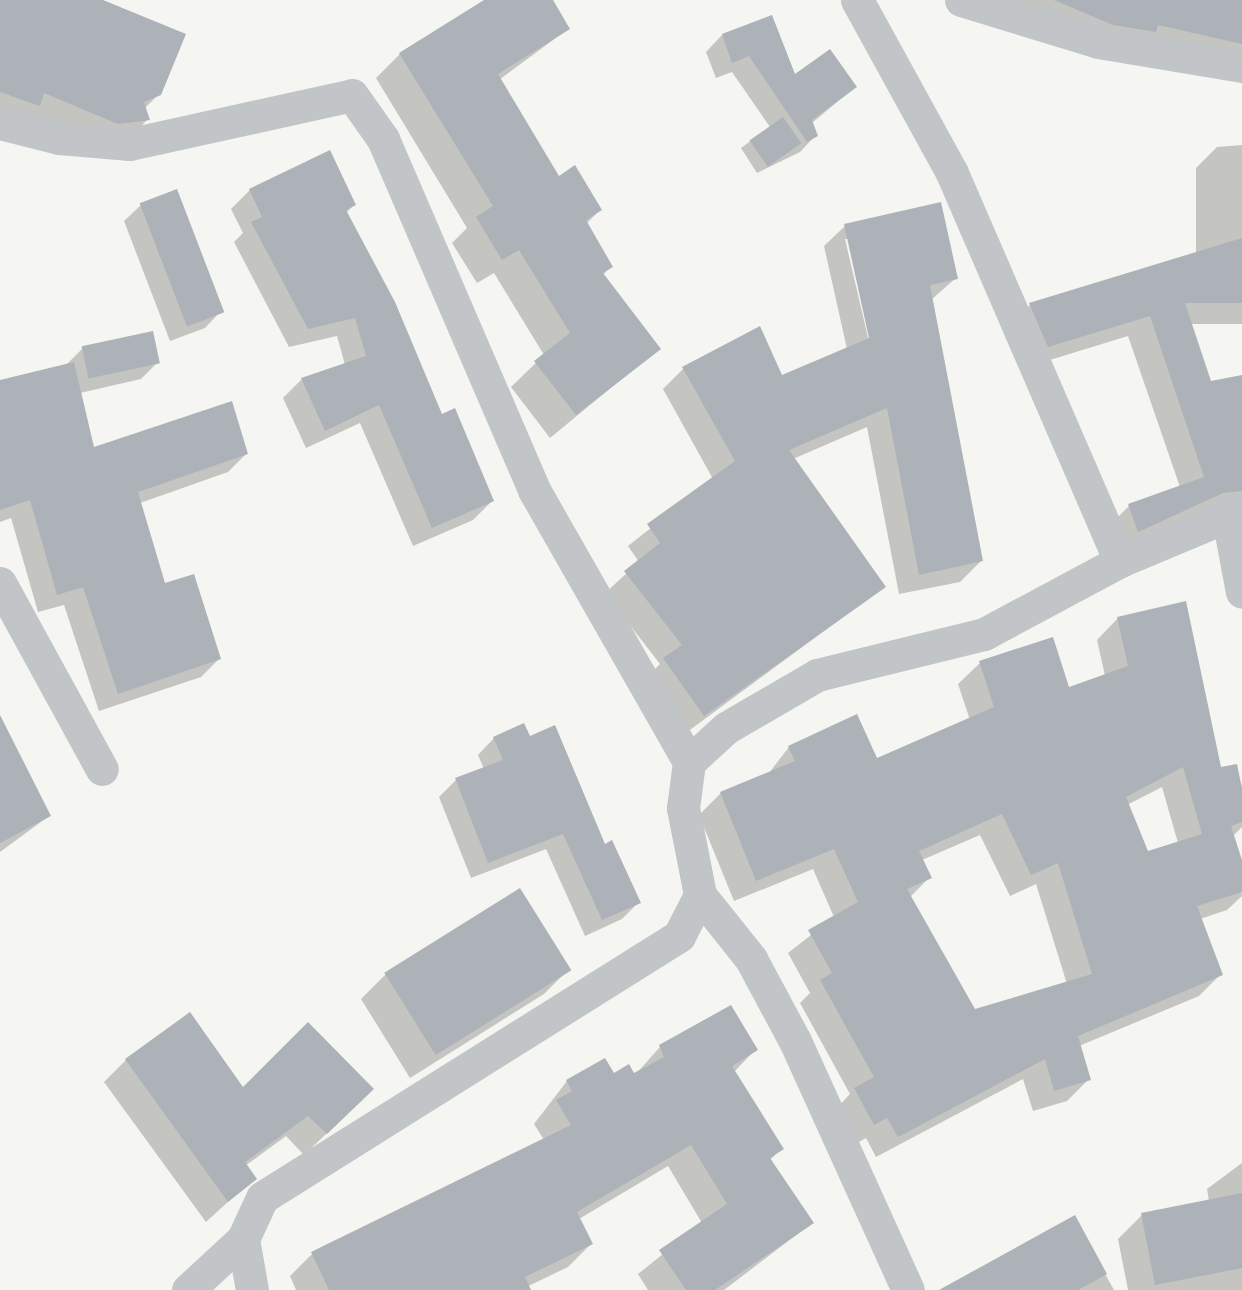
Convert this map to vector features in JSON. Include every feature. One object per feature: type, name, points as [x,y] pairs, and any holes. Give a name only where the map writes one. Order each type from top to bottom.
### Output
[{"type":"street","points":[[857,0],[952,173],[1120,561]]},
{"type":"street","points":[[961,0],[1098,42],[1242,66]]},
{"type":"street","points":[[0,123],[59,138],[130,144],[352,95],[383,139],[534,490],[690,762]]},
{"type":"street","points":[[908,1290],[795,1041],[751,959],[699,895],[683,808],[690,762],[726,728],[817,675],[984,634],[1120,561],[1234,511],[1242,592]]},
{"type":"street","points":[[0,583],[102,769]]},
{"type":"street","points":[[188,1290],[243,1239],[262,1198],[680,936],[699,895]]},
{"type":"street","points":[[243,1239],[252,1290]]},
{"type":"building","points":[[0,0],[103,0],[186,34],[161,95],[144,102],[150,120],[118,124],[44,93],[40,106],[0,92]]},
{"type":"building","points":[[484,0],[553,0],[570,29],[498,74],[559,176],[575,165],[602,210],[586,220],[613,267],[603,273],[661,349],[576,415],[534,361],[570,333],[519,250],[502,260],[476,217],[493,206],[399,53]]},
{"type":"building","points":[[1054,0],[1242,0],[1242,44],[1158,25],[1156,32],[1113,25]]},
{"type":"building","points":[[772,15],[795,74],[830,49],[857,87],[812,120],[818,136],[807,142],[749,56],[732,63],[722,34]]},
{"type":"building","points":[[783,117],[801,143],[768,167],[749,141]]},
{"type":"building","points":[[330,150],[356,205],[346,210],[395,302],[442,414],[455,408],[494,501],[432,528],[379,405],[325,431],[301,378],[366,356],[355,318],[308,329],[251,222],[262,217],[249,189]]},
{"type":"building","points":[[177,189],[224,312],[187,327],[140,203]]},
{"type":"building","points":[[941,202],[958,279],[930,285],[983,561],[919,575],[887,408],[789,450],[886,587],[704,716],[663,658],[682,645],[624,571],[660,543],[647,524],[735,461],[682,367],[760,326],[782,375],[869,338],[844,224]]},
{"type":"building","points":[[1242,238],[1242,303],[1185,303],[1211,381],[1242,375],[1242,491],[1223,493],[1138,532],[1128,504],[1204,477],[1150,316],[1048,347],[1029,303]]},
{"type":"building","points":[[153,331],[160,363],[88,378],[82,346]]},
{"type":"building","points":[[74,362],[94,447],[232,401],[248,454],[138,492],[165,583],[194,574],[221,659],[118,694],[83,587],[57,595],[30,500],[0,510],[0,380]]},
{"type":"building","points":[[1186,601],[1221,767],[1237,764],[1242,789],[1242,822],[1231,826],[1242,860],[1242,892],[1197,906],[1223,975],[1078,1036],[1091,1080],[1054,1091],[1045,1059],[898,1137],[887,1118],[874,1125],[854,1088],[874,1077],[820,980],[832,973],[808,930],[858,902],[834,849],[756,881],[720,792],[795,761],[788,746],[857,714],[877,758],[994,707],[979,661],[1053,637],[1069,687],[1128,666],[1117,617]],"holes":[[[1183,767],[1202,834],[1148,851],[1126,797]],[[1002,814],[1031,875],[1058,863],[1092,974],[975,1009],[907,889],[932,878],[919,851]]]},
{"type":"building","points":[[0,715],[51,816],[0,843]]},
{"type":"building","points":[[524,723],[530,736],[555,725],[605,844],[612,840],[641,903],[602,920],[563,834],[488,863],[455,778],[503,760],[493,737]]},
{"type":"building","points":[[520,888],[571,970],[436,1055],[384,973]]},
{"type":"building","points":[[731,1005],[758,1050],[732,1066],[784,1149],[770,1158],[814,1223],[715,1290],[686,1290],[659,1250],[727,1204],[691,1145],[577,1212],[593,1244],[525,1277],[531,1290],[329,1290],[311,1252],[571,1125],[556,1100],[572,1091],[566,1080],[605,1058],[614,1073],[629,1064],[634,1073],[664,1057],[659,1045]]},
{"type":"building","points":[[190,1012],[243,1087],[308,1022],[374,1089],[327,1134],[308,1116],[245,1162],[257,1179],[228,1202],[125,1059]]},
{"type":"building","points":[[1242,1193],[1242,1268],[1155,1285],[1141,1213]]},
{"type":"building","points":[[1075,1215],[1107,1274],[1078,1290],[939,1290]]}]
